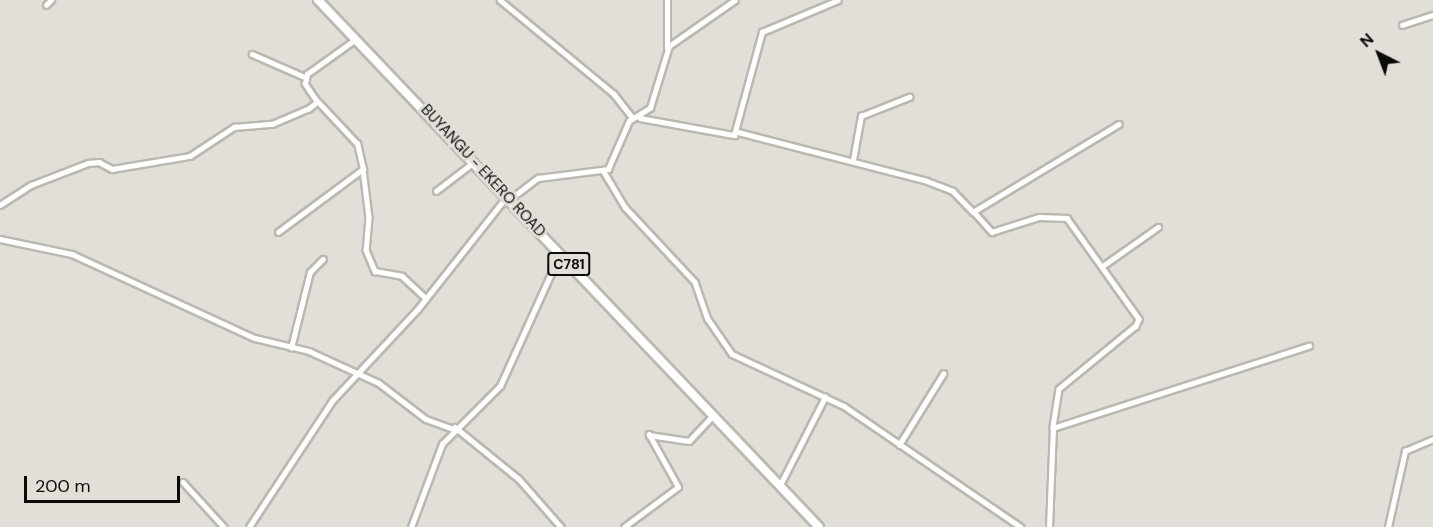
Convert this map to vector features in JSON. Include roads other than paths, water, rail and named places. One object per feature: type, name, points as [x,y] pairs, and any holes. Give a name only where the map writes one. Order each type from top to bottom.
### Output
[{"type":"main road","name":"BUYANGU - EKERO ROAD","points":[[318,0],[508,197],[819,527]]},
{"type":"street","points":[[46,5],[51,0]]},
{"type":"street","points":[[500,0],[614,94],[632,117],[725,137],[738,132],[853,160],[942,186],[974,212],[992,232],[1039,217],[1064,215],[1104,265],[1139,323],[1059,389],[1053,428],[1049,527]]},
{"type":"street","points":[[604,172],[632,117],[648,111],[667,48],[667,0]]},
{"type":"street","points":[[667,48],[735,0]]},
{"type":"street","points":[[738,132],[762,32],[838,0]]},
{"type":"street","points":[[1402,26],[1433,15]]},
{"type":"street","points":[[305,77],[356,39]]},
{"type":"street","points":[[252,54],[305,77],[316,100],[357,144],[363,169],[369,218],[366,250],[376,273],[402,276],[426,298]]},
{"type":"street","points":[[853,160],[861,116],[909,97]]},
{"type":"street","points":[[0,205],[31,185],[94,162],[112,169],[192,155],[222,132],[272,124],[308,109],[316,100]]},
{"type":"street","points":[[974,212],[1119,124]]},
{"type":"street","points":[[436,191],[474,162]]},
{"type":"street","points":[[278,232],[363,169]]},
{"type":"street","points":[[249,527],[299,447],[354,375],[426,298],[508,197],[538,178],[604,172]]},
{"type":"street","points":[[604,172],[625,207],[688,273],[708,319],[732,354],[825,397],[1021,527]]},
{"type":"street","points":[[1104,265],[1158,227]]},
{"type":"street","points":[[0,239],[80,257],[186,308],[291,348],[309,351],[354,375],[379,383],[426,419],[454,428],[519,479],[561,527]]},
{"type":"street","points":[[411,527],[442,444],[454,428],[500,386],[560,254]]},
{"type":"street","points":[[291,348],[310,272],[323,260]]},
{"type":"street","points":[[1053,428],[1309,346]]},
{"type":"street","points":[[900,445],[943,374]]},
{"type":"street","points":[[780,485],[825,397]]},
{"type":"street","points":[[624,527],[678,487],[649,435],[689,441],[713,415]]},
{"type":"street","points":[[1388,527],[1405,451],[1433,439]]},
{"type":"street","points":[[183,482],[224,527]]}]
